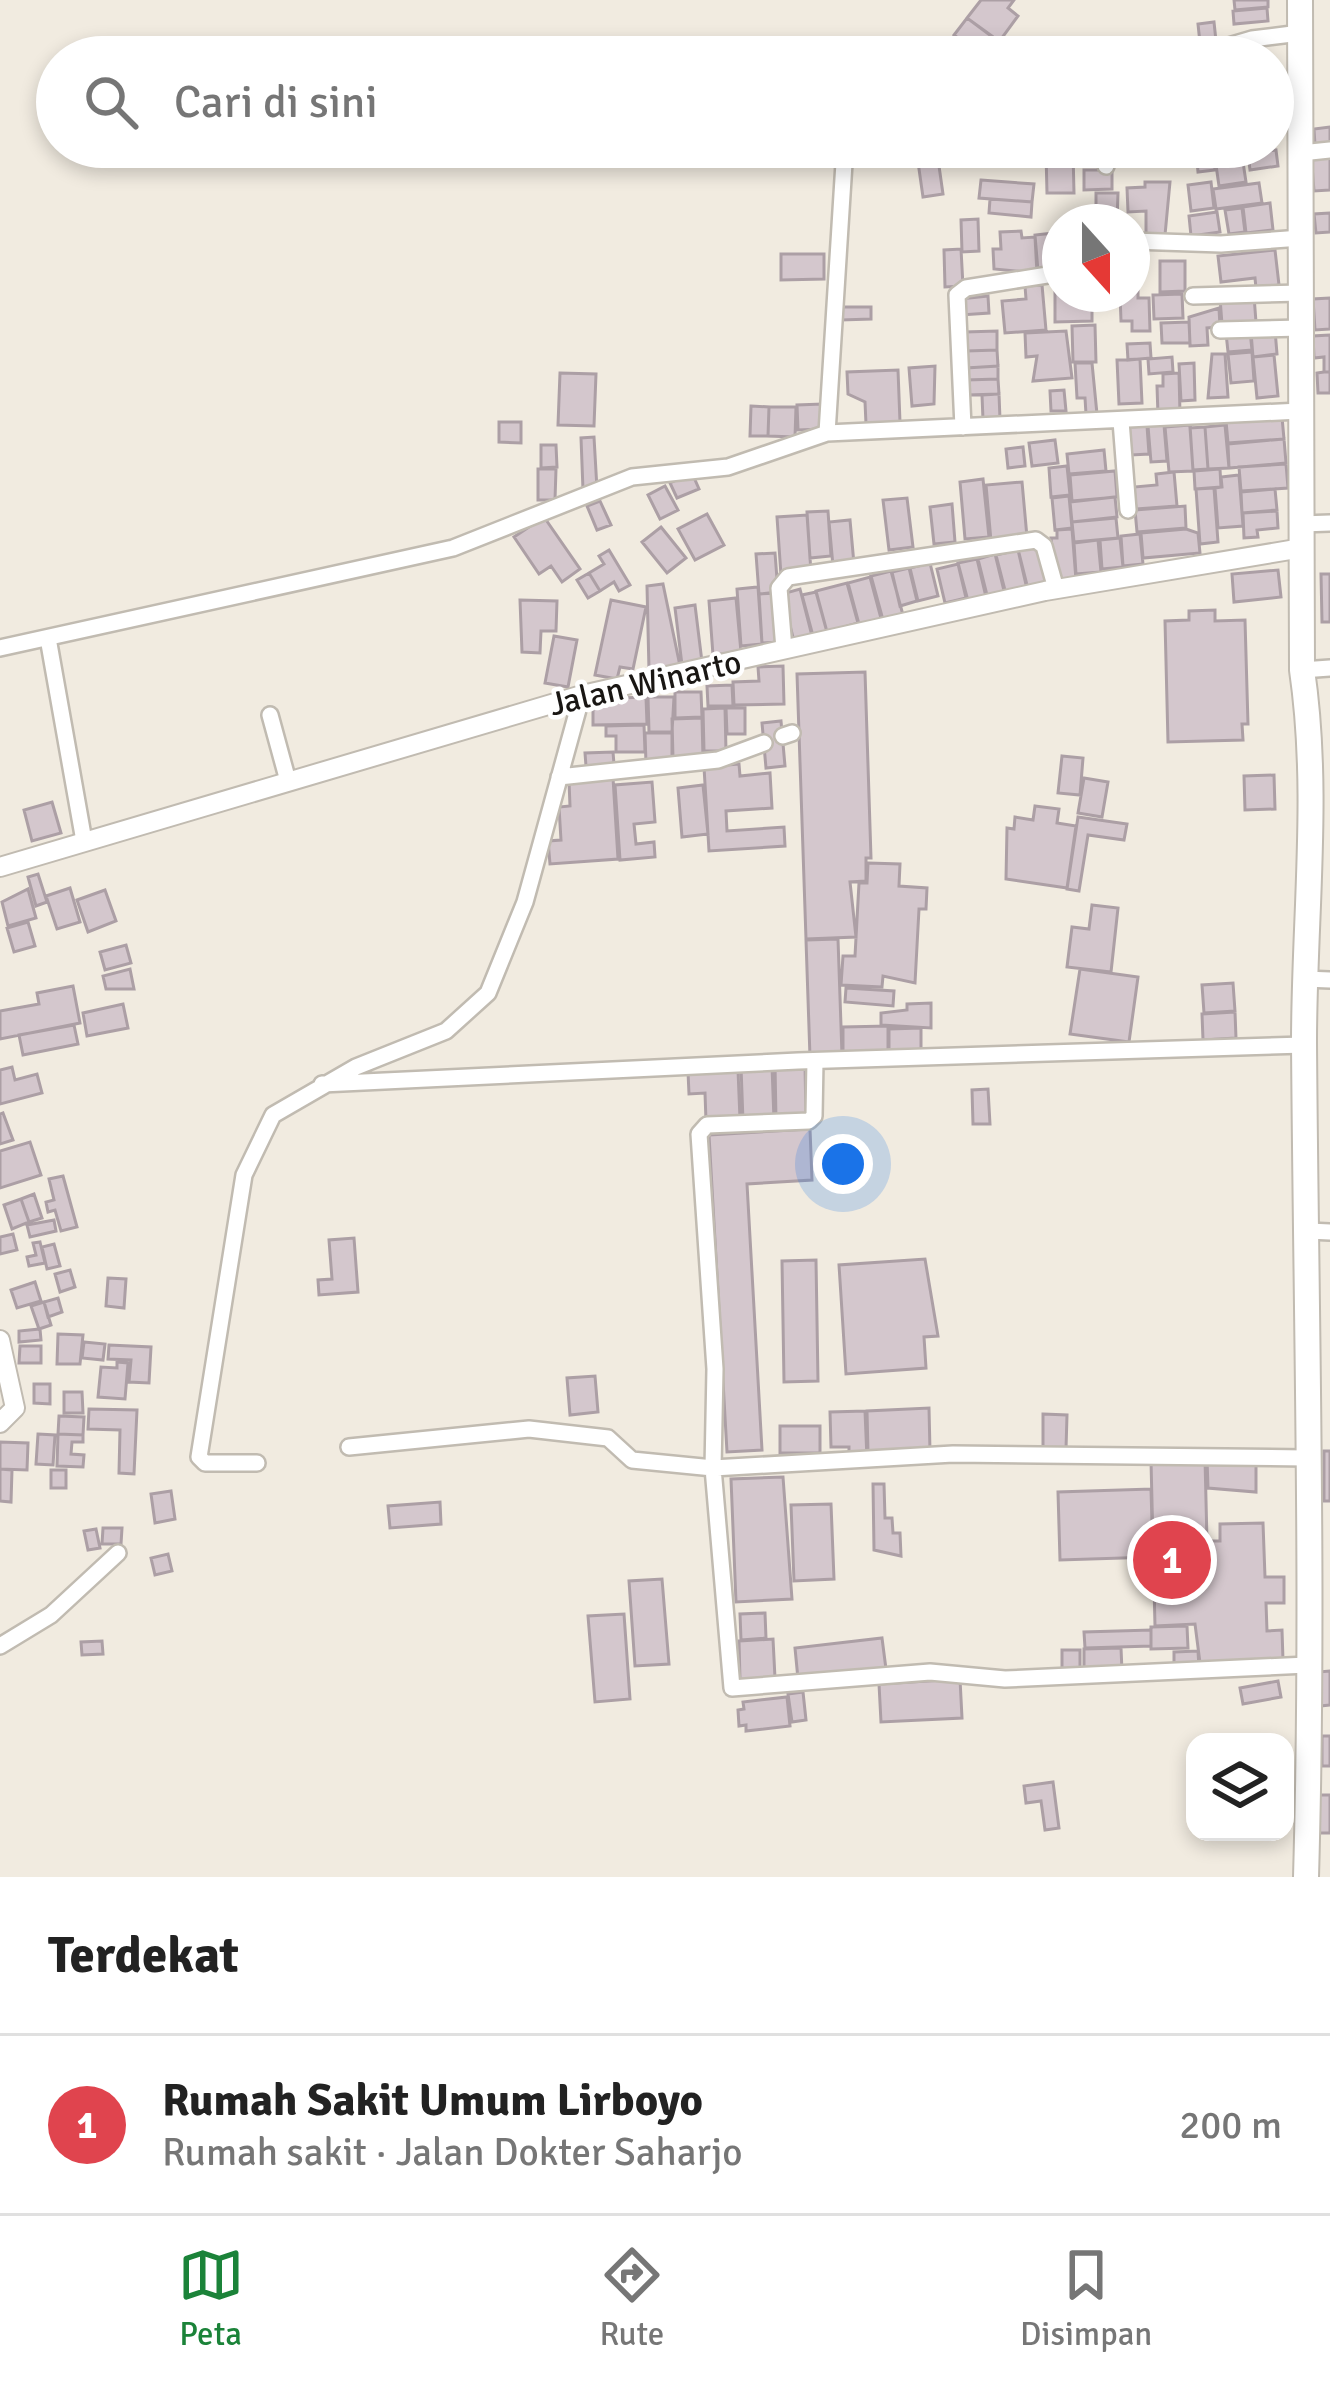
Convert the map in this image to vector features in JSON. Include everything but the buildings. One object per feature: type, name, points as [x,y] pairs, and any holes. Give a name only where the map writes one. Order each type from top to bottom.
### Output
[{"type":"highway","points":[[1300,0],[1302,670],[1317,979],[1304,1046],[1320,1240],[1306,1458],[1318,1505],[1307,1665],[1306,1877]]},
{"type":"street","points":[[1276,36],[1300,33]]},
{"type":"street","points":[[1300,153],[1330,150]]},
{"type":"street","points":[[827,433],[844,168]]},
{"type":"street","points":[[1150,242],[1221,244],[1301,238]]},
{"type":"street","points":[[963,427],[958,295],[965,288],[1042,276]]},
{"type":"street","points":[[1193,296],[1301,293]]},
{"type":"street","points":[[1220,330],[1301,328]]},
{"type":"street","points":[[0,648],[453,548],[632,477],[728,467],[827,433],[1300,411]]},
{"type":"street","points":[[1120,421],[1128,510]]},
{"type":"street","points":[[1302,536],[1330,523]]},
{"type":"street","name":"Jalan Winarto","points":[[0,867],[582,695],[1302,536]]},
{"type":"street","points":[[784,649],[778,588],[788,577],[1036,540],[1044,546],[1056,589]]},
{"type":"street","points":[[48,638],[85,841]]},
{"type":"street","points":[[1302,670],[1330,668]]},
{"type":"street","points":[[257,1463],[205,1463],[199,1457],[244,1174],[273,1115],[322,1084],[446,1031],[488,993],[525,902],[582,695]]},
{"type":"street","points":[[270,715],[288,781]]},
{"type":"street","points":[[559,777],[718,760],[764,743]]},
{"type":"street","points":[[322,1084],[814,1061],[1304,1046]]},
{"type":"street","points":[[814,1061],[814,1116],[809,1121],[707,1125],[699,1134],[716,1369],[713,1468],[732,1688],[930,1672],[1005,1679],[1307,1665]]},
{"type":"street","points":[[0,1340],[15,1408],[0,1423]]},
{"type":"street","points":[[349,1447],[529,1429],[608,1438],[632,1460],[713,1468],[953,1454],[1306,1458]]},
{"type":"street","points":[[0,1646],[51,1615],[118,1553]]},
{"type":"place","name":"Rumah Sakit Umum Lirboyo","points":[[1172,1560]]}]
